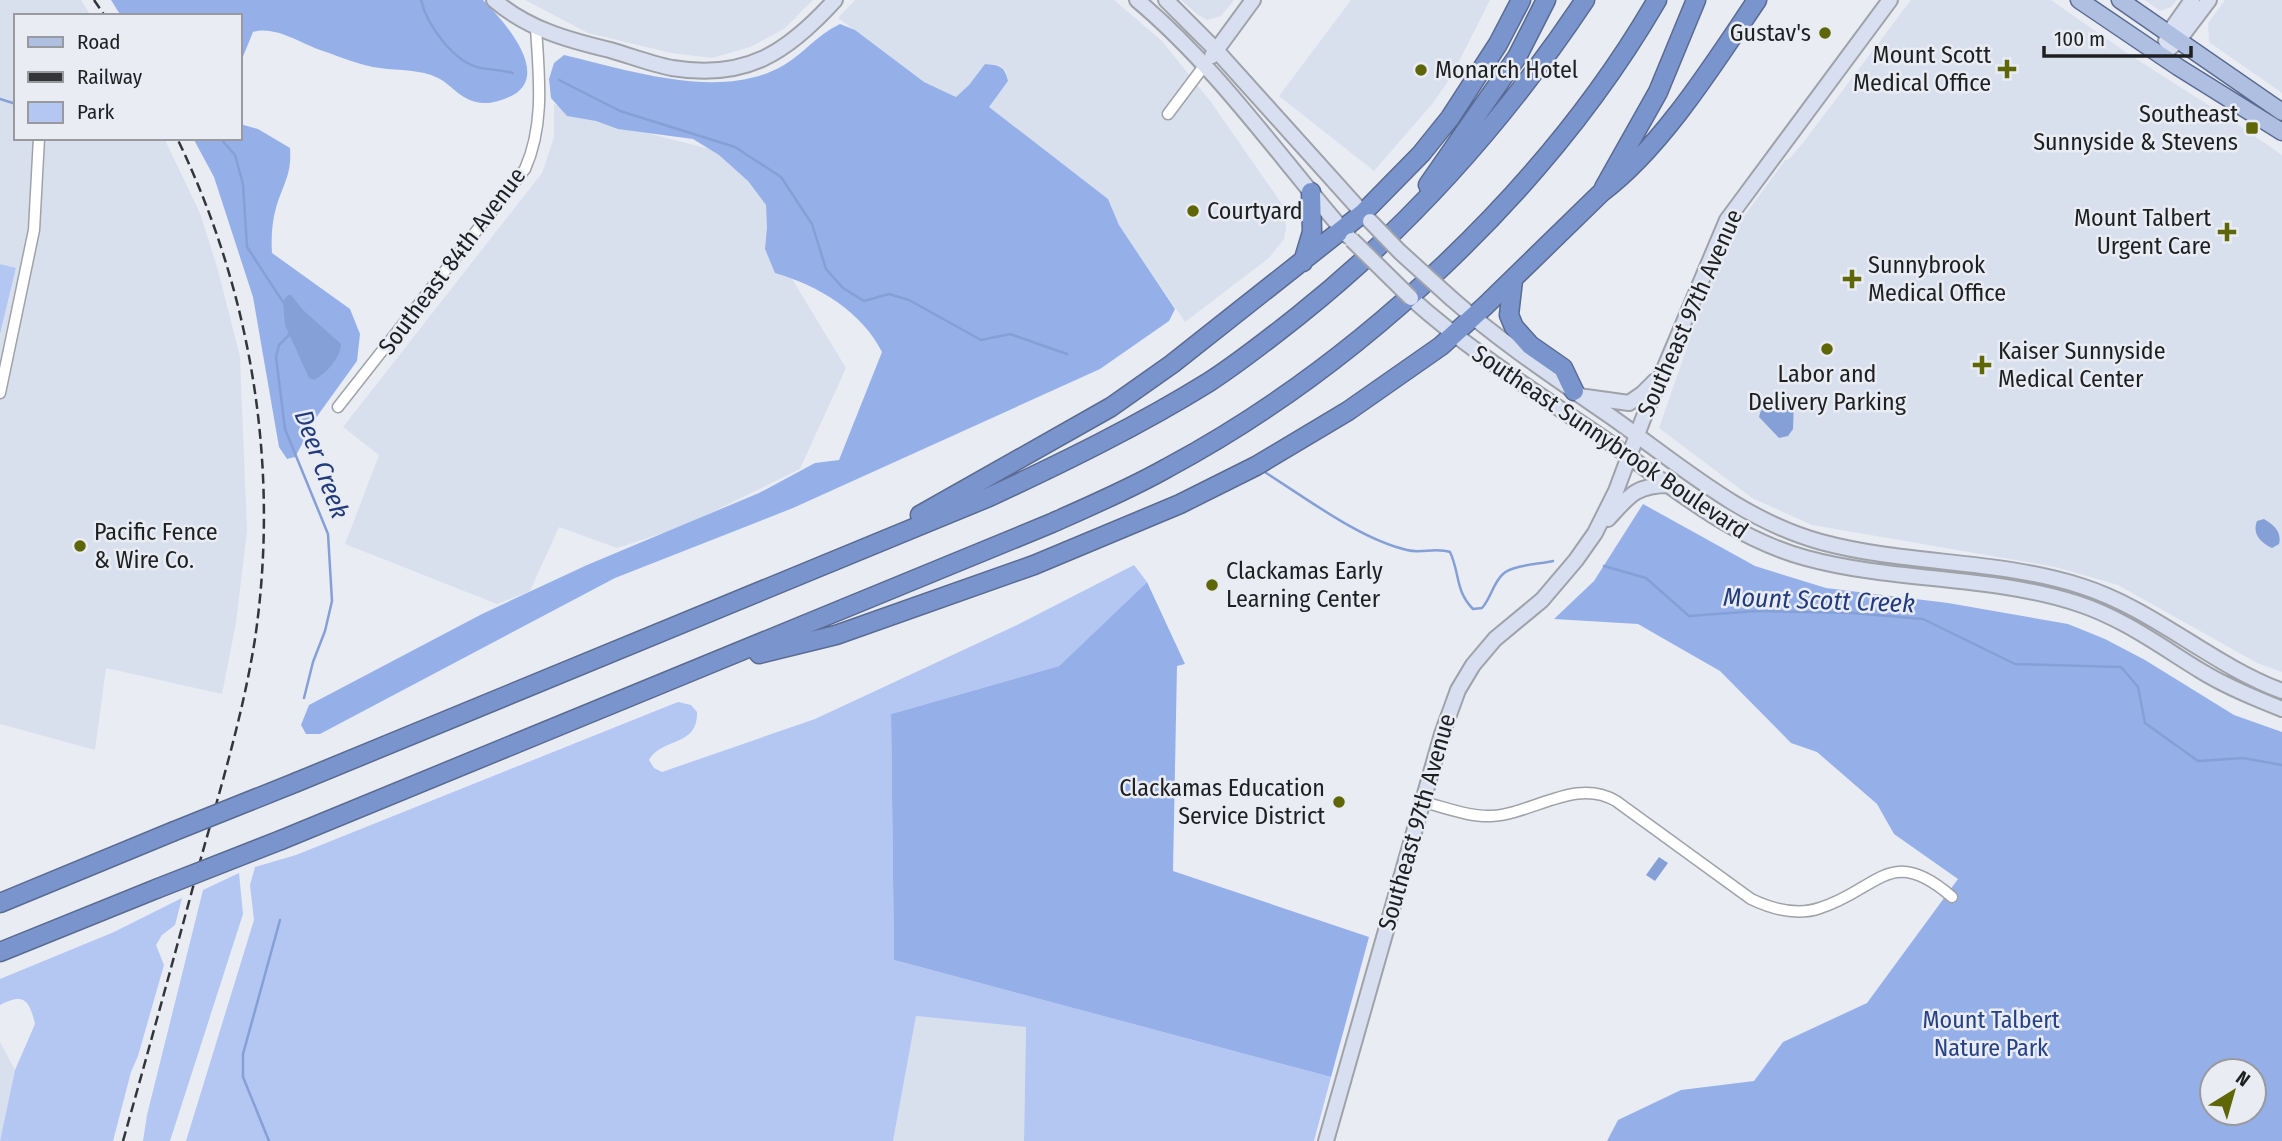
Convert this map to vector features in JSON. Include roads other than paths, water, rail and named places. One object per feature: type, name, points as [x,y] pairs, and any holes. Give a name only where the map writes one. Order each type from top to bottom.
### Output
[{"type":"highway","points":[[848,555],[1111,407],[1172,364],[1303,262],[1347,235],[1367,217],[1450,118],[1498,44],[1521,0]]},
{"type":"highway","points":[[1396,231],[1517,57],[1546,0]]},
{"type":"highway","points":[[0,903],[989,497],[1072,459],[1149,418],[1211,380],[1267,340],[1328,292],[1396,231],[1453,172],[1519,94],[1585,0]]},
{"type":"highway","points":[[0,952],[281,840],[976,555],[1108,498],[1198,451],[1307,379],[1364,334],[1444,264],[1498,210],[1578,117],[1657,0]]},
{"type":"highway","points":[[1602,192],[1658,92],[1696,0]]},
{"type":"highway","points":[[702,668],[836,635],[1034,565],[1180,505],[1256,466],[1348,411],[1414,366],[1454,334],[1602,192],[1623,176],[1705,76],[1757,0]]},
{"type":"highway","points":[[1303,262],[1312,232],[1311,192]]},
{"type":"highway","points":[[1513,280],[1509,315],[1514,327],[1530,345],[1563,368],[1578,393]]},
{"type":"main road","points":[[494,0],[536,28],[566,38],[670,67],[719,71],[765,59],[781,49],[835,0]]},
{"type":"main road","name":"Southeast Sunnybrook Boulevard","points":[[1137,0],[1204,66],[1347,235],[1387,277],[1434,319],[1474,351],[1723,523],[1777,549],[1828,564],[2040,593],[2077,603],[2133,628],[2228,686],[2282,709]]},
{"type":"main road","name":"Southeast Sunnybrook Boulevard","points":[[1166,0],[1216,50],[1400,252],[1452,299],[1473,317],[1732,502],[1798,535],[1850,548],[2003,570],[2081,586],[2143,613],[2220,662],[2282,691]]},
{"type":"main road","points":[[1204,66],[1253,0]]},
{"type":"main road","name":"Southeast 97th Avenue","points":[[1326,1141],[1448,715],[1467,673],[1495,639],[1538,605],[1595,533],[1616,491],[1661,375],[1727,220],[1890,0]]},
{"type":"main road","points":[[2079,0],[2161,56],[2282,132]]},
{"type":"main road","points":[[2120,0],[2282,112]]},
{"type":"main road","points":[[2161,56],[2192,0]]},
{"type":"main road","points":[[2173,37],[2208,0]]},
{"type":"main road","points":[[1578,393],[1629,403],[1661,375]]},
{"type":"main road","points":[[1595,533],[1636,491],[1647,486],[1669,485]]},
{"type":"main road","points":[[1905,574],[1924,568],[1995,577],[2001,575],[2003,570]]},
{"type":"street","name":"Southeast 84th Avenue","points":[[338,407],[525,169],[533,150],[539,116],[536,28]]},
{"type":"street","points":[[1168,114],[1204,66]]},
{"type":"street","points":[[0,394],[34,230],[39,140]]},
{"type":"street","points":[[1423,802],[1474,815],[1490,816],[1509,814],[1577,792],[1603,794],[1751,899],[1776,909],[1807,912],[1821,908],[1892,872],[1919,874],[1934,881],[1952,897]]},
{"type":"waterway","name":"Mount Scott Creek","points":[[421,0],[429,20],[443,42],[461,59],[481,68],[513,73]]},
{"type":"waterway","name":"Mount Scott Creek","points":[[559,80],[620,111],[735,147],[781,177],[812,224],[826,269],[843,288],[864,301],[889,294],[909,300],[981,340],[1010,334],[1067,354]]},
{"type":"waterway","name":"Deer Creek","points":[[0,99],[14,103]]},
{"type":"waterway","name":"Deer Creek","points":[[222,140],[235,155],[243,184],[247,247],[283,302]]},
{"type":"waterway","name":"Deer Creek","points":[[290,334],[279,345],[276,357],[285,429],[328,534],[332,601],[304,698]]},
{"type":"waterway","name":"Mount Scott Creek","points":[[1263,471],[1370,537],[1412,551],[1450,552],[1460,589],[1473,609],[1482,608],[1497,582],[1507,571],[1553,561]]},
{"type":"waterway","name":"Mount Scott Creek","points":[[1604,566],[1646,578],[1689,616],[1757,611],[1852,613],[1923,619],[2015,664],[2121,667],[2138,687],[2145,723],[2198,761],[2243,758],[2282,765]]},
{"type":"waterway","name":"Deer Creek","points":[[269,1141],[243,1077],[243,1054],[280,920]]},
{"type":"railway","points":[[94,0],[104,14]]},
{"type":"railway","points":[[123,1141],[238,724],[255,639],[262,575],[264,510],[254,382],[224,258],[203,197],[178,140]]},
{"type":"place","name":"Gustav's","points":[[1825,33]]},
{"type":"place","name":"Mount Scott Medical Office","points":[[2007,69]]},
{"type":"place","name":"Monarch Hotel","points":[[1421,70]]},
{"type":"place","name":"Southeast Sunnyside & Stevens","points":[[2252,128]]},
{"type":"place","name":"Courtyard","points":[[1193,211]]},
{"type":"place","name":"Mount Talbert Urgent Care","points":[[2227,232]]},
{"type":"place","name":"Sunnybrook Medical Office","points":[[1852,279]]},
{"type":"place","name":"Labor and Delivery Parking","points":[[1827,349]]},
{"type":"place","name":"Kaiser Sunnyside Medical Center","points":[[1982,365]]},
{"type":"place","name":"Pacific Fence & Wire Co.","points":[[80,546]]},
{"type":"place","name":"Clackamas Early Learning Center","points":[[1212,585]]},
{"type":"place","name":"Clackamas Education Service District","points":[[1339,802]]},
{"type":"park label","name":"Mount Talbert Nature Park","points":[[1991,1034]]}]
